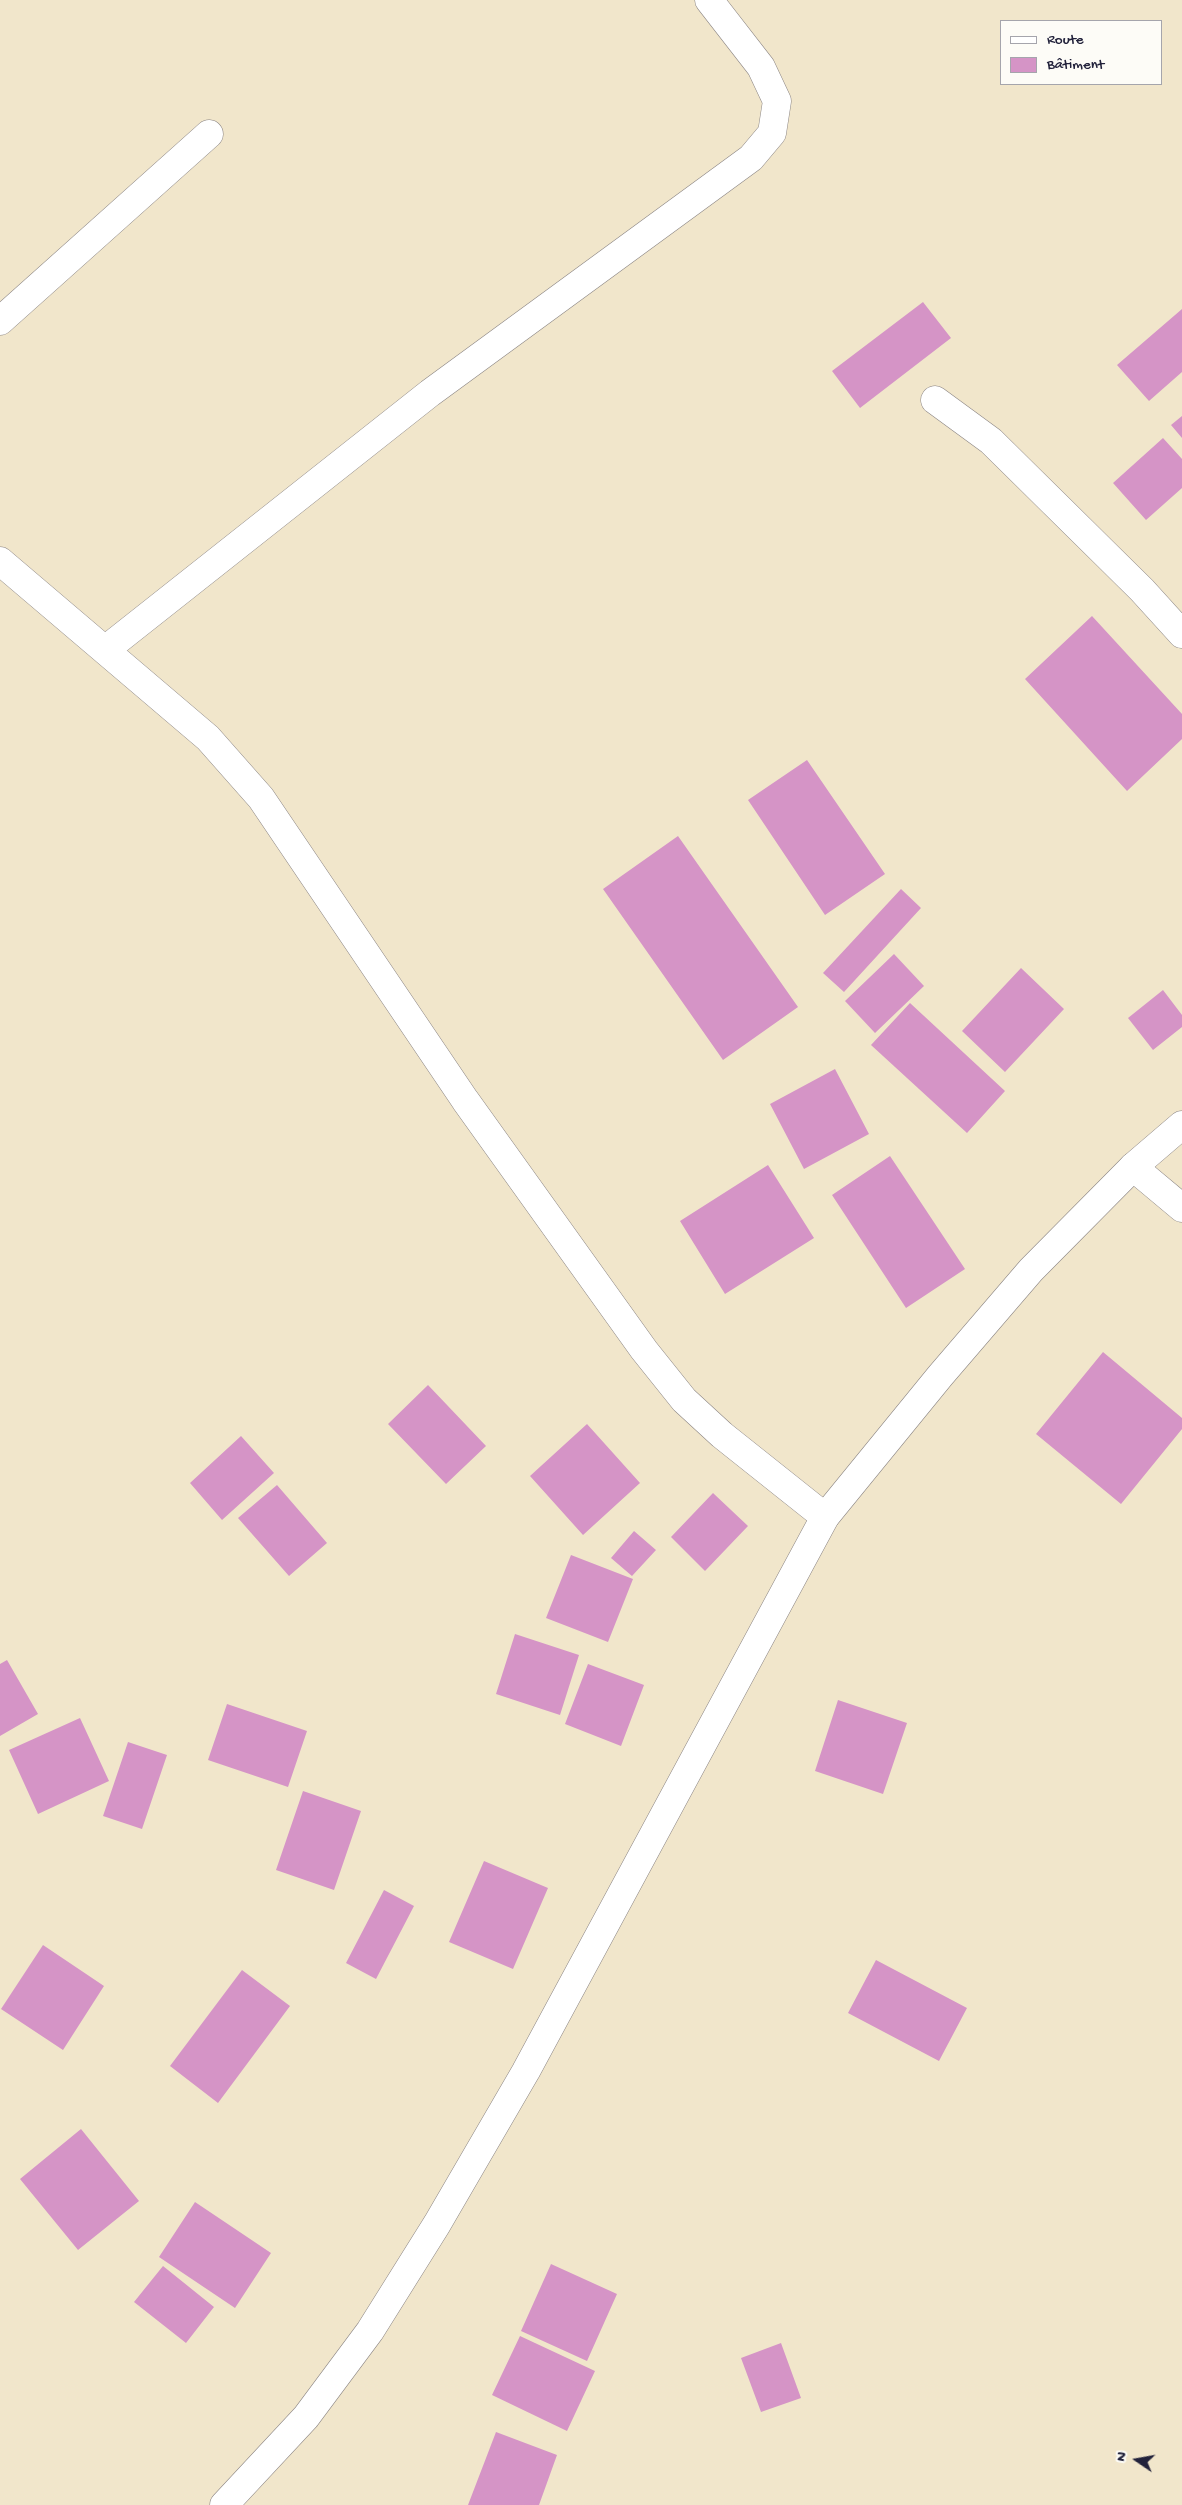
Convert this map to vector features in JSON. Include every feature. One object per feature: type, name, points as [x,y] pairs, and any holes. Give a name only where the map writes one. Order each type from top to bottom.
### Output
[{"type":"street","points":[[105,650],[430,393],[751,158],[772,133],[777,101],[761,68],[708,0]]},
{"type":"street","points":[[0,321],[209,134]]},
{"type":"street","points":[[935,400],[992,441],[1142,590],[1182,634]]},
{"type":"street","points":[[0,561],[208,738],[260,798],[465,1100],[644,1350],[684,1400],[722,1435],[825,1516]]},
{"type":"street","points":[[224,2505],[311,2409],[370,2331],[437,2224],[526,2071],[825,1516],[940,1376],[1031,1270],[1133,1167],[1182,1125]]},
{"type":"street","points":[[1133,1167],[1182,1208]]},
{"type":"building","points":[[923,302],[951,338],[860,408],[832,371]]},
{"type":"building","points":[[1182,309],[1182,372],[1149,401],[1117,365]]},
{"type":"building","points":[[1182,416],[1182,438],[1171,425]]},
{"type":"building","points":[[1163,438],[1182,459],[1182,488],[1146,520],[1113,483]]},
{"type":"building","points":[[1092,616],[1182,714],[1182,739],[1127,791],[1025,679]]},
{"type":"building","points":[[807,760],[885,874],[825,915],[748,800]]},
{"type":"building","points":[[678,836],[798,1007],[723,1060],[603,889]]},
{"type":"building","points":[[901,889],[921,908],[844,992],[823,973]]},
{"type":"building","points":[[894,954],[924,986],[875,1033],[845,1001]]},
{"type":"building","points":[[1021,968],[1064,1009],[1005,1072],[962,1031]]},
{"type":"building","points":[[1163,990],[1182,1015],[1182,1027],[1153,1050],[1128,1018]]},
{"type":"building","points":[[910,1003],[1005,1091],[967,1133],[871,1045]]},
{"type":"building","points":[[835,1069],[869,1134],[804,1169],[770,1104]]},
{"type":"building","points":[[890,1156],[965,1269],[906,1308],[832,1195]]},
{"type":"building","points":[[768,1165],[814,1238],[725,1294],[680,1221]]},
{"type":"building","points":[[1103,1352],[1182,1418],[1182,1429],[1121,1504],[1036,1434]]},
{"type":"building","points":[[428,1385],[486,1446],[446,1484],[388,1424]]},
{"type":"building","points":[[587,1424],[640,1483],[583,1535],[530,1476]]},
{"type":"building","points":[[241,1436],[274,1473],[222,1520],[190,1483]]},
{"type":"building","points":[[277,1485],[327,1543],[289,1576],[238,1518]]},
{"type":"building","points":[[713,1493],[748,1526],[705,1571],[671,1537]]},
{"type":"building","points":[[634,1531],[656,1550],[632,1576],[611,1558]]},
{"type":"building","points":[[571,1555],[633,1579],[608,1642],[546,1618]]},
{"type":"building","points":[[515,1634],[579,1655],[560,1715],[496,1694]]},
{"type":"building","points":[[7,1660],[38,1714],[0,1736],[0,1664]]},
{"type":"building","points":[[588,1664],[644,1685],[621,1746],[565,1724]]},
{"type":"building","points":[[838,1700],[907,1723],[883,1794],[815,1771]]},
{"type":"building","points":[[227,1704],[307,1731],[288,1787],[208,1760]]},
{"type":"building","points":[[80,1718],[109,1781],[38,1814],[9,1750]]},
{"type":"building","points":[[128,1742],[167,1755],[142,1829],[103,1816]]},
{"type":"building","points":[[303,1791],[361,1811],[334,1890],[276,1870]]},
{"type":"building","points":[[484,1861],[548,1888],[513,1969],[449,1942]]},
{"type":"building","points":[[384,1890],[414,1906],[376,1979],[346,1963]]},
{"type":"building","points":[[43,1945],[104,1986],[63,2050],[1,2009]]},
{"type":"building","points":[[876,1960],[967,2008],[939,2061],[848,2013]]},
{"type":"building","points":[[242,1970],[290,2006],[218,2103],[170,2066]]},
{"type":"building","points":[[81,2129],[139,2201],[78,2250],[20,2179]]},
{"type":"building","points":[[195,2202],[271,2253],[235,2308],[159,2257]]},
{"type":"building","points":[[551,2264],[617,2294],[587,2361],[521,2331]]},
{"type":"building","points":[[163,2266],[214,2307],[186,2343],[134,2302]]},
{"type":"building","points":[[520,2336],[595,2371],[567,2431],[492,2395]]},
{"type":"building","points":[[781,2343],[801,2398],[761,2412],[741,2358]]},
{"type":"building","points":[[496,2432],[557,2455],[539,2505],[468,2505]]}]
